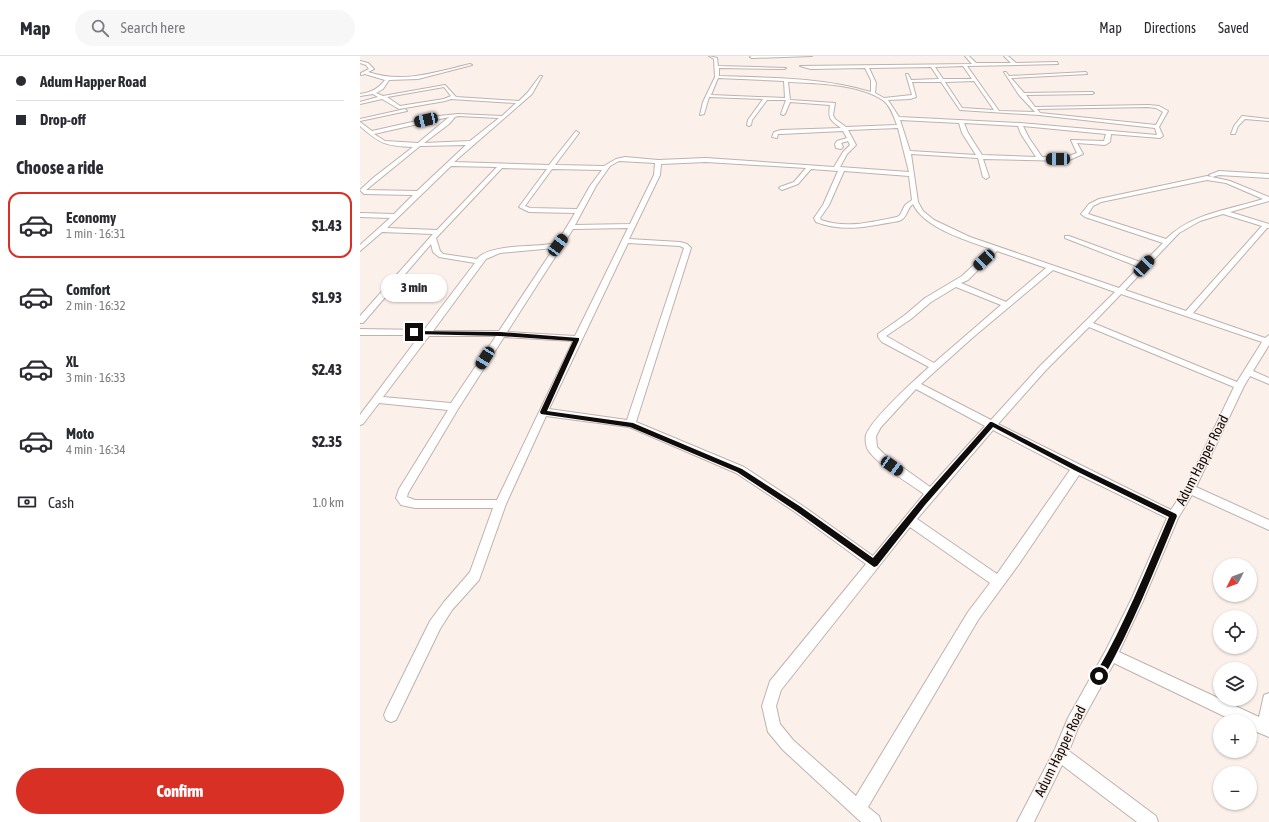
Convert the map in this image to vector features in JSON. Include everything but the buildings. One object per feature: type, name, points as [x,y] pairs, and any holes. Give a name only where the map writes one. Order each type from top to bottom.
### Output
[{"type":"street","points":[[702,114],[708,96],[717,77],[716,58],[711,56]]},
{"type":"street","points":[[801,56],[800,66],[835,69],[890,65],[933,66],[1057,63]]},
{"type":"street","points":[[752,57],[810,56]]},
{"type":"street","points":[[967,56],[975,65]]},
{"type":"street","points":[[1006,56],[1015,64]]},
{"type":"street","points":[[360,62],[367,64],[372,69]]},
{"type":"street","points":[[366,73],[388,79],[417,77],[470,65]]},
{"type":"street","points":[[964,65],[998,112]]},
{"type":"street","points":[[996,65],[1008,77],[1038,114]]},
{"type":"street","points":[[884,99],[914,96],[902,66]]},
{"type":"street","points":[[933,66],[960,109],[973,112],[1038,114],[1157,127]]},
{"type":"street","points":[[716,67],[791,68]]},
{"type":"street","points":[[866,67],[874,84],[875,90],[873,93]]},
{"type":"street","points":[[765,79],[773,71],[784,68]]},
{"type":"street","points":[[360,70],[372,69]]},
{"type":"street","points":[[360,75],[372,69]]},
{"type":"street","points":[[1008,77],[1086,74]]},
{"type":"street","points":[[360,249],[451,164],[471,143],[491,128],[530,92],[542,77]]},
{"type":"street","points":[[717,77],[836,82],[873,93],[884,99],[892,108],[908,152],[912,174],[914,201],[919,211],[931,221],[967,237],[1120,291],[1268,339]]},
{"type":"street","points":[[360,95],[373,93],[381,88],[388,79]]},
{"type":"street","points":[[783,114],[787,100],[786,80]]},
{"type":"street","points":[[909,81],[975,80]]},
{"type":"street","points":[[360,102],[441,86],[447,88],[454,96],[453,98]]},
{"type":"street","points":[[373,93],[383,97],[399,108],[429,104]]},
{"type":"street","points":[[1021,94],[1092,93]]},
{"type":"street","points":[[708,96],[766,98],[833,104],[831,115],[833,120],[845,129],[853,145],[852,148],[845,152],[826,205],[817,218],[818,221],[824,224],[850,227],[899,219],[903,216],[907,206],[914,201]]},
{"type":"street","points":[[360,121],[453,98],[518,102]]},
{"type":"street","points":[[749,125],[750,120],[766,98]]},
{"type":"street","points":[[429,104],[437,113]]},
{"type":"street","points":[[896,118],[1020,124],[1158,137],[1160,136],[1157,127],[1166,112],[1154,106],[1034,108]]},
{"type":"street","points":[[371,132],[418,122],[437,113],[453,116],[503,117]]},
{"type":"street","points":[[420,192],[364,192],[363,190],[421,144],[453,116]]},
{"type":"street","points":[[1233,133],[1236,126],[1244,117],[1269,120]]},
{"type":"street","points":[[360,121],[384,142],[421,144],[471,143]]},
{"type":"street","points":[[961,121],[965,133],[980,157],[986,177]]},
{"type":"street","points":[[418,122],[430,127],[440,128]]},
{"type":"street","points":[[1020,124],[1026,140],[1037,152],[1040,159]]},
{"type":"street","points":[[774,137],[776,133],[781,132],[829,131],[899,126]]},
{"type":"street","points":[[908,152],[980,157],[1040,159],[1072,158],[1080,154],[1073,141],[1105,143],[1107,142],[1109,132]]},
{"type":"street","points":[[576,133],[522,207],[529,210],[579,211]]},
{"type":"street","points":[[839,148],[839,142],[849,139]]},
{"type":"street","points":[[500,504],[415,504],[405,502],[401,498],[403,492],[454,407],[500,334],[571,227],[579,211],[606,168],[612,162],[625,158],[658,162],[706,160],[912,174]]},
{"type":"street","points":[[391,715],[436,625],[448,606],[475,576],[500,504],[624,241],[657,175],[658,162]]},
{"type":"street","points":[[451,164],[492,164],[501,166],[551,168],[606,168]]},
{"type":"street","points":[[360,321],[433,238],[501,166]]},
{"type":"street","points":[[782,188],[796,183],[810,167]]},
{"type":"street","points":[[1167,242],[1084,214],[1089,206],[1099,201],[1207,178],[1214,174],[1269,176]]},
{"type":"street","points":[[1207,178],[1228,182],[1269,199]]},
{"type":"street","points":[[873,822],[788,745],[773,727],[769,706],[775,686],[931,493],[1052,358],[1167,242],[1184,226],[1204,217],[1269,199]]},
{"type":"street","points":[[1188,314],[1267,226],[1224,212]]},
{"type":"street","points":[[360,215],[396,216]]},
{"type":"street","points":[[571,227],[632,226]]},
{"type":"street","points":[[381,230],[439,232]]},
{"type":"street","points":[[1067,237],[1144,266]]},
{"type":"street","points":[[433,238],[437,252],[441,256],[480,262]]},
{"type":"street","points":[[624,241],[680,244],[685,245],[688,248],[631,424]]},
{"type":"street","points":[[360,422],[484,257],[493,253],[542,249],[558,245]]},
{"type":"street","points":[[935,367],[885,340],[882,337],[882,334],[908,317],[928,300],[956,284],[973,271],[997,247]]},
{"type":"street","points":[[931,493],[880,457],[872,448],[871,436],[877,425],[915,384],[1052,267]]},
{"type":"street","points":[[956,284],[1008,305]]},
{"type":"street","points":[[1087,323],[1239,386]]},
{"type":"street","points":[[360,332],[500,334],[577,340]]},
{"type":"street","name":"Adum Happer Road","points":[[1025,822],[1060,754],[1073,723],[1111,655],[1137,601],[1173,516],[1190,489],[1239,386],[1268,339]]},
{"type":"street","points":[[1248,372],[1269,381]]},
{"type":"street","points":[[915,384],[1076,469],[1173,516]]},
{"type":"street","points":[[378,400],[454,407]]},
{"type":"street","points":[[544,412],[631,424],[740,470],[799,509],[874,563]]},
{"type":"street","points":[[858,808],[973,616],[1032,536],[1076,469]]},
{"type":"street","points":[[1190,489],[1269,525]]},
{"type":"street","points":[[909,520],[999,582]]},
{"type":"street","points":[[1111,655],[1266,728],[1269,700]]},
{"type":"street","points":[[1060,754],[1150,822]]},
{"type":"route","points":[[414,332],[500,334],[577,340],[544,412],[631,424],[740,470],[799,509],[874,563],[931,493],[992,424],[1076,469],[1173,516],[1137,601],[1111,655],[1099,676]]}]
